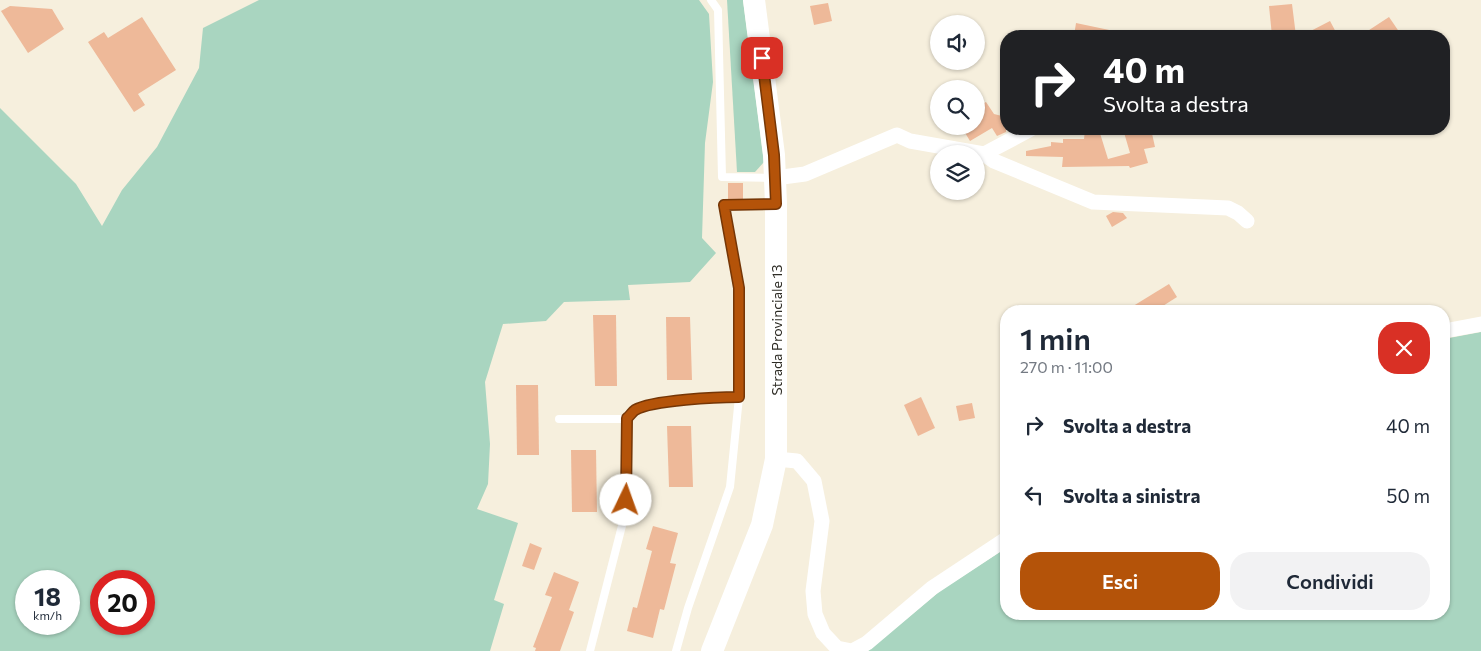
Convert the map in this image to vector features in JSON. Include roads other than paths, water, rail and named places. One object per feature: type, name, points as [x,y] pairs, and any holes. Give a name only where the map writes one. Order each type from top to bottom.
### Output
[{"type":"main road","name":"Strada Provinciale 13","points":[[712,651],[762,525],[776,459],[776,204],[774,155],[754,0]]},
{"type":"street","points":[[775,178],[805,174],[897,135],[910,141],[933,145]]},
{"type":"street","points":[[985,153],[1020,135]]},
{"type":"street","points":[[985,155],[994,161],[1093,202],[1228,208],[1238,213],[1247,221]]},
{"type":"street","points":[[1450,330],[1481,324]]},
{"type":"street","points":[[776,459],[797,461],[814,480],[822,521],[813,591],[815,614],[823,633],[837,648],[852,651],[867,643],[932,588],[1000,544]]},
{"type":"lane","points":[[711,0],[718,10],[722,176],[775,178]]},
{"type":"lane","points":[[676,651],[688,608],[730,487],[739,397],[739,288],[724,205],[776,204]]},
{"type":"lane","points":[[590,651],[625,514],[627,418],[635,410],[648,406],[710,398],[739,397]]},
{"type":"lane","points":[[559,419],[627,418]]}]
